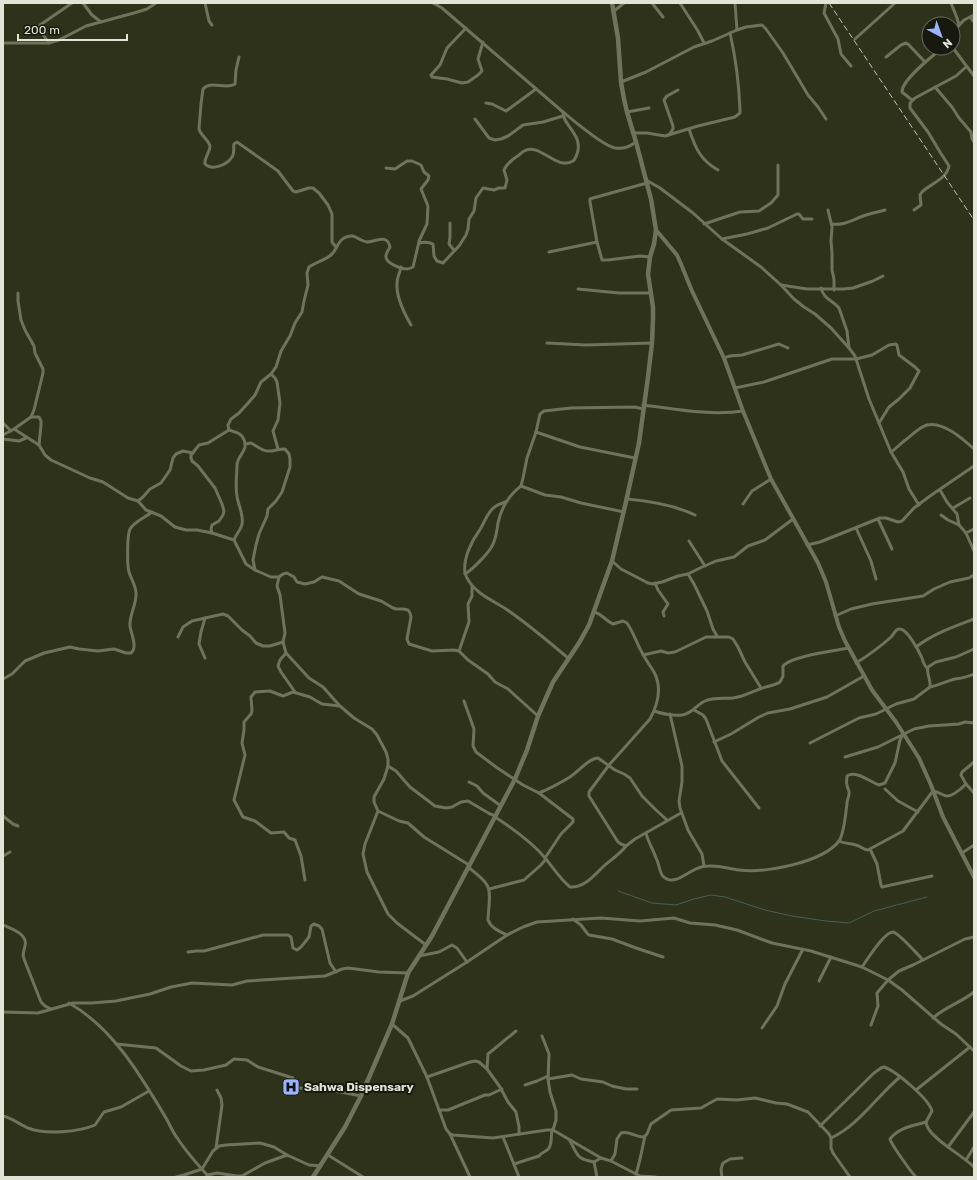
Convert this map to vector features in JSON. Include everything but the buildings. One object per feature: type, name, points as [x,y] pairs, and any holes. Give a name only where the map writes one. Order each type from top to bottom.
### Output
[{"type":"main road","points":[[313,1177],[345,1127],[361,1096],[392,1024],[408,973],[435,931],[515,778],[527,750],[538,716],[553,682],[589,625],[612,561],[639,443],[652,342],[653,313],[648,274],[656,230],[646,181],[627,112],[621,82],[618,38],[612,3]]},
{"type":"street","points":[[49,43],[39,29],[40,25],[72,3]]},
{"type":"street","points":[[83,3],[92,15],[101,22]]},
{"type":"street","points":[[3,43],[49,43],[59,40],[82,28],[147,9],[156,3]]},
{"type":"street","points":[[205,3],[212,25]]},
{"type":"street","points":[[433,3],[442,8],[483,42],[563,112],[609,146],[623,148],[629,147],[636,142]]},
{"type":"street","points":[[442,8],[444,3]]},
{"type":"street","points":[[614,11],[624,3]]},
{"type":"street","points":[[652,3],[663,18]]},
{"type":"street","points":[[680,3],[704,43]]},
{"type":"street","points":[[734,3],[737,30]]},
{"type":"street","points":[[826,3],[824,13],[838,39],[841,54],[851,66]]},
{"type":"street","points":[[855,39],[895,3]]},
{"type":"street","points":[[951,3],[956,16]]},
{"type":"street","points":[[961,23],[974,14]]},
{"type":"street","points":[[970,17],[974,22]]},
{"type":"street","points":[[621,82],[646,72],[704,43],[737,30],[762,25],[782,53],[808,95],[826,119]]},
{"type":"street","points":[[466,28],[447,48],[442,62],[432,74],[432,77],[447,79],[462,84],[468,82],[482,71],[478,59],[483,42]]},
{"type":"street","points":[[633,134],[647,133],[669,136],[735,117],[740,113],[737,74],[730,33]]},
{"type":"street","points":[[886,57],[900,45],[906,43],[925,62]]},
{"type":"street","points":[[912,100],[902,92],[902,87],[932,56]]},
{"type":"street","points":[[959,56],[974,76]]},
{"type":"street","points":[[238,58],[235,84],[230,86],[206,86],[203,89],[200,104],[199,129],[200,133],[210,144],[209,152],[205,158],[204,164],[212,168],[222,165],[232,158],[234,154],[234,144],[238,142],[276,169],[290,187],[296,192],[313,188],[319,193],[330,208],[332,214],[332,242],[336,247]]},
{"type":"street","points":[[914,210],[921,205],[920,195],[922,192],[944,175],[949,166],[928,132],[910,108],[910,103],[912,100],[956,76],[966,66]]},
{"type":"street","points":[[935,87],[971,132],[974,142]]},
{"type":"street","points":[[486,103],[492,104],[506,111],[536,89]]},
{"type":"street","points":[[669,136],[673,126],[664,100],[667,96],[678,90]]},
{"type":"street","points":[[627,112],[649,108]]},
{"type":"street","points":[[419,244],[433,244],[437,262],[444,262],[459,246],[466,235],[469,219],[474,211],[476,197],[481,190],[483,188],[494,190],[505,188],[507,180],[504,170],[505,167],[524,151],[538,151],[562,163],[572,162],[575,160],[578,151],[577,140],[563,116],[563,112]]},
{"type":"street","points":[[475,119],[489,138],[495,140],[508,136],[523,125],[543,122],[563,116]]},
{"type":"street","points":[[689,129],[704,160],[718,170]]},
{"type":"street","points":[[229,430],[229,422],[249,402],[262,382],[272,374],[276,367],[281,350],[302,312],[308,285],[308,268],[314,263],[330,256],[341,241],[351,236],[368,242],[383,239],[387,241],[390,247],[386,255],[387,260],[390,263],[407,269],[413,267],[419,240],[427,224],[428,206],[421,189],[428,180],[429,176],[424,172],[421,165],[412,161],[408,161],[395,169],[386,168]]},
{"type":"street","points":[[704,224],[740,212],[759,211],[771,203],[778,196],[778,165]]},
{"type":"street","points":[[650,257],[640,256],[604,260],[597,242],[591,214],[590,200],[646,181],[660,188],[693,213],[722,239],[761,267],[781,284],[794,299],[831,328],[849,348],[856,359],[869,399],[891,452],[903,472],[908,489],[919,505]]},
{"type":"street","points":[[828,210],[832,224],[831,241],[832,270],[835,286],[834,290]]},
{"type":"street","points":[[832,224],[845,224],[866,215],[885,210]]},
{"type":"street","points":[[722,239],[768,228],[797,214],[799,214],[803,219],[812,219]]},
{"type":"street","points":[[450,223],[449,244],[455,250]]},
{"type":"street","points":[[656,230],[676,255],[681,264],[692,291],[724,358],[743,411],[777,490],[788,507],[793,520],[818,563],[826,582],[835,616],[856,663],[872,690],[919,758],[943,817],[974,877]]},
{"type":"street","points":[[549,252],[597,242]]},
{"type":"street","points":[[401,267],[397,283],[398,293],[401,304],[412,325]]},
{"type":"street","points":[[781,284],[807,289],[821,288],[834,290],[853,288],[882,276]]},
{"type":"street","points":[[821,288],[826,298],[837,306],[841,314],[849,336],[849,348]]},
{"type":"street","points":[[578,289],[619,293],[650,293]]},
{"type":"street","points":[[3,435],[13,430],[31,417],[42,379],[43,369],[35,353],[34,346],[21,320],[18,293]]},
{"type":"street","points":[[546,343],[586,345],[652,342]]},
{"type":"street","points":[[724,358],[732,355],[742,355],[779,344],[788,348]]},
{"type":"street","points":[[735,388],[764,382],[832,359],[856,359],[872,355],[889,345],[896,344],[899,355],[919,370],[919,373],[910,388],[889,407],[880,423]]},
{"type":"street","points":[[272,374],[277,382],[280,403],[278,420],[273,431],[278,449]]},
{"type":"street","points":[[465,574],[492,548],[502,512],[515,491],[521,486],[524,478],[526,458],[536,432],[540,414],[544,411],[571,408],[643,407],[703,412],[743,411]]},
{"type":"street","points":[[31,417],[39,418],[41,421],[39,445]]},
{"type":"street","points":[[3,423],[39,445],[45,455],[51,460],[90,478],[103,482],[128,498],[138,501],[146,510],[161,516],[170,524],[179,529],[189,531],[197,530],[234,540],[246,564],[255,570],[271,577],[279,577],[287,573],[294,577],[297,582],[305,584],[314,582],[322,577],[339,581],[359,594],[376,598],[393,608],[408,610],[411,617],[407,639],[409,644],[432,651],[459,651],[468,660],[488,674],[538,716]]},
{"type":"street","points":[[891,452],[919,430],[930,425],[954,432],[974,449]]},
{"type":"street","points":[[229,430],[241,435],[245,444],[245,449],[237,463],[236,486],[242,523],[234,540]]},
{"type":"street","points":[[212,533],[211,527],[222,518],[224,511],[215,488],[198,466],[191,460],[191,458],[199,445],[208,443],[229,430]]},
{"type":"street","points":[[536,432],[580,447],[635,458]]},
{"type":"street","points":[[3,439],[19,441],[26,438]]},
{"type":"street","points":[[245,444],[251,443],[259,449],[265,451],[285,449],[290,459],[290,467],[282,492],[268,509],[267,516],[259,534],[253,560],[255,570]]},
{"type":"street","points":[[138,501],[150,489],[161,483],[170,470],[173,458],[176,454],[183,451],[193,453]]},
{"type":"street","points":[[807,545],[820,542],[878,519],[886,518],[900,522],[919,505],[974,466]]},
{"type":"street","points":[[743,504],[752,491],[772,479]]},
{"type":"street","points":[[521,486],[545,495],[561,497],[581,504],[624,512]]},
{"type":"street","points":[[940,490],[947,502],[957,514],[960,525],[966,533],[974,551]]},
{"type":"street","points":[[953,508],[970,498]]},
{"type":"street","points":[[627,499],[646,500],[684,510],[694,515]]},
{"type":"street","points":[[508,501],[496,506],[492,510],[476,534],[466,562],[465,574],[472,585],[480,593],[505,608],[531,627],[568,658]]},
{"type":"street","points":[[3,679],[12,674],[25,661],[44,653],[70,647],[98,651],[114,649],[126,653],[131,653],[134,650],[135,646],[130,622],[136,600],[136,593],[128,569],[127,561],[129,532],[132,526],[152,512]]},
{"type":"street","points":[[941,515],[960,525]]},
{"type":"street","points":[[878,519],[892,549]]},
{"type":"street","points":[[612,561],[625,571],[648,583],[655,584],[688,574],[716,561],[736,556],[743,549],[765,540],[793,520]]},
{"type":"street","points":[[856,528],[871,561],[876,578]]},
{"type":"street","points":[[966,533],[974,529]]},
{"type":"street","points":[[689,541],[705,566]]},
{"type":"street","points":[[688,574],[707,611],[713,629],[718,636]]},
{"type":"street","points":[[835,616],[851,609],[872,604],[924,596],[934,589],[950,582],[969,578],[974,575]]},
{"type":"street","points":[[279,577],[277,586],[280,595],[285,633],[283,642],[286,653],[309,678],[323,687],[340,706],[354,718],[372,729],[386,752],[388,766],[384,779],[374,797],[374,802],[378,811],[398,821],[408,824],[424,837],[469,866],[486,882],[489,889],[488,920],[492,927],[507,935]]},
{"type":"street","points":[[655,584],[668,604],[663,612],[664,616]]},
{"type":"street","points":[[459,651],[469,622],[468,609],[472,596],[472,585]]},
{"type":"street","points":[[594,612],[602,615],[610,623],[613,624],[623,621],[627,623],[643,655],[655,674],[658,688],[658,696],[650,719],[609,765],[589,792],[589,796],[618,842],[626,846]]},
{"type":"street","points":[[178,637],[180,631],[186,624],[192,621],[225,614],[260,645],[270,646],[283,642]]},
{"type":"street","points":[[205,618],[199,644],[205,658]]},
{"type":"street","points":[[916,647],[927,639],[947,629],[974,619]]},
{"type":"street","points":[[856,663],[878,649],[898,629],[905,631],[916,647],[924,666],[927,668],[930,687]]},
{"type":"street","points":[[643,655],[660,651],[672,653],[706,637],[729,636],[733,639],[761,688]]},
{"type":"street","points":[[654,711],[664,714],[682,715],[694,710],[700,703],[707,700],[741,696],[780,682],[784,676],[783,666],[787,663],[801,658],[849,648]]},
{"type":"street","points":[[927,668],[936,662],[956,657],[974,649]]},
{"type":"street","points":[[286,653],[280,660],[278,666],[295,692],[310,697],[322,704],[340,706]]},
{"type":"street","points":[[810,744],[859,718],[876,714],[896,704],[914,699],[930,687],[956,679],[965,678],[974,674]]},
{"type":"street","points":[[714,742],[768,713],[790,709],[827,697],[864,676]]},
{"type":"street","points":[[295,692],[283,696],[267,691],[255,692],[252,694],[252,711],[244,722],[242,743],[245,755],[234,800],[243,816],[255,821],[271,833],[284,832],[289,838],[295,840],[301,856],[305,880]]},
{"type":"street","points":[[464,701],[474,729],[473,746],[476,752],[523,785],[539,793],[572,817],[573,820],[573,822],[561,834],[541,865],[524,880],[489,889]]},
{"type":"street","points":[[694,710],[703,715],[706,719],[722,761],[759,808]]},
{"type":"street","points":[[670,714],[682,766],[682,782],[679,801],[681,812],[686,821],[688,830],[702,854],[704,866]]},
{"type":"street","points":[[845,757],[878,747],[914,729],[929,726],[959,724],[964,722],[974,723]]},
{"type":"street","points":[[646,833],[661,873],[666,879],[669,880],[677,879],[704,866],[719,866],[740,870],[775,869],[800,863],[818,856],[839,841],[842,835],[849,794],[847,776],[853,774],[862,776],[879,785],[885,783],[895,763],[900,740],[903,734]]},
{"type":"street","points":[[539,793],[570,777],[594,758],[598,758],[630,778],[642,796],[667,820]]},
{"type":"street","points":[[974,762],[962,772],[961,775],[966,784],[974,793]]},
{"type":"street","points":[[388,766],[396,771],[410,787],[435,806],[446,808],[452,807],[461,802],[468,802],[495,817],[532,845],[546,858],[561,879],[570,887],[574,887],[592,878],[626,846],[681,812]]},
{"type":"street","points":[[469,782],[474,784],[483,793],[501,806]]},
{"type":"street","points":[[933,791],[939,792],[946,796],[952,795],[966,784]]},
{"type":"street","points":[[885,789],[898,801],[918,812]]},
{"type":"street","points":[[839,841],[843,843],[855,844],[865,850],[870,849],[903,831],[933,791]]},
{"type":"street","points":[[378,811],[365,844],[363,854],[367,872],[391,917],[426,945]]},
{"type":"street","points":[[3,816],[18,826]]},
{"type":"street","points":[[962,853],[974,845]]},
{"type":"street","points":[[870,849],[877,864],[882,887],[932,876]]},
{"type":"street","points":[[3,856],[10,852]]},
{"type":"street","points":[[400,1001],[413,996],[507,935],[536,922],[612,918],[640,921],[674,918],[737,930],[772,943],[802,949],[862,967],[888,980],[910,996],[933,1018],[974,1051]]},
{"type":"street","points":[[573,919],[581,925],[589,935],[612,938],[664,957]]},
{"type":"street","points":[[188,952],[204,951],[268,934],[290,936],[293,948],[297,950],[309,937],[311,926],[314,924],[322,929],[330,963],[336,972]]},
{"type":"street","points":[[3,925],[19,933],[24,938],[26,945],[23,956],[24,959],[41,1002],[45,1006],[52,1009]]},
{"type":"street","points":[[862,967],[886,936],[893,932],[923,960]]},
{"type":"street","points":[[871,1025],[878,1006],[877,993],[888,980],[899,971],[965,939],[974,937]]},
{"type":"street","points":[[419,956],[439,952],[452,945],[457,948],[467,962]]},
{"type":"street","points":[[762,1028],[777,1006],[785,984],[802,949]]},
{"type":"street","points":[[819,981],[831,957]]},
{"type":"street","points":[[3,1012],[34,1013],[68,1004],[116,1001],[192,983],[226,986],[247,981],[325,976],[342,969],[352,968],[379,972],[408,973]]},
{"type":"street","points":[[933,1018],[943,1010],[974,992]]},
{"type":"street","points":[[68,1004],[85,1013],[97,1024],[134,1066],[178,1140],[208,1176],[217,1173],[242,1176],[265,1163],[287,1155]]},
{"type":"street","points":[[392,1024],[408,1038],[427,1077],[446,1129],[450,1134],[470,1177]]},
{"type":"street","points":[[487,1069],[488,1054],[516,1031]]},
{"type":"street","points":[[514,1164],[539,1156],[548,1149],[556,1120],[557,1114],[550,1092],[548,1077],[549,1054],[542,1036]]},
{"type":"street","points":[[116,1044],[156,1048],[181,1066],[191,1071],[204,1070],[226,1065],[234,1059],[247,1060],[258,1067],[293,1078]]},
{"type":"street","points":[[916,1090],[970,1047]]},
{"type":"street","points":[[427,1077],[470,1062],[479,1062],[487,1069],[502,1089],[508,1102],[515,1110],[520,1134]]},
{"type":"street","points":[[820,1126],[880,1068],[884,1066],[890,1069],[916,1090],[932,1108],[931,1114],[926,1122],[902,1128],[890,1139],[916,1177]]},
{"type":"street","points":[[525,1085],[548,1077],[572,1075],[581,1079],[593,1080],[612,1086],[637,1089]]},
{"type":"street","points":[[831,1138],[837,1136],[855,1121],[900,1077]]},
{"type":"street","points":[[300,1088],[341,1092],[361,1096]]},
{"type":"street","points":[[439,1110],[448,1110],[502,1089]]},
{"type":"street","points":[[216,1148],[222,1105],[221,1098],[217,1090]]},
{"type":"street","points":[[3,1116],[10,1118],[32,1130],[56,1132],[73,1131],[96,1125],[106,1110],[121,1107],[149,1091]]},
{"type":"street","points":[[636,1174],[641,1159],[642,1145],[651,1124],[668,1111],[701,1108],[717,1099],[737,1100],[755,1098],[787,1104],[808,1112],[829,1134],[833,1153],[850,1177]]},
{"type":"street","points":[[948,1147],[974,1112]]},
{"type":"street","points":[[926,1122],[928,1128],[942,1143],[974,1167]]},
{"type":"street","points":[[450,1134],[493,1138],[552,1130],[602,1158],[636,1174],[644,1177],[656,1177]]},
{"type":"street","points":[[611,1161],[615,1154],[617,1139],[621,1133],[626,1132],[641,1137],[646,1136]]},
{"type":"street","points":[[503,1137],[519,1177]]},
{"type":"street","points":[[570,1140],[579,1157],[583,1160],[594,1162],[602,1158]]},
{"type":"street","points":[[176,1177],[202,1169],[213,1151],[216,1148],[226,1145],[260,1143],[274,1147],[309,1165],[321,1166]]},
{"type":"street","points":[[966,1160],[974,1148]]},
{"type":"street","points":[[328,1155],[363,1177]]},
{"type":"street","points":[[722,1177],[721,1169],[723,1162],[730,1159],[742,1158]]},
{"type":"street","points":[[594,1162],[597,1177]]},
{"type":"waterway","points":[[618,891],[652,903],[676,905],[711,895],[725,897],[765,910],[792,916],[849,923],[874,911],[927,897]]},
{"type":"railway","points":[[829,3],[974,220]]},
{"type":"place","name":"Sahwa Dispensary","points":[[291,1087]]}]
